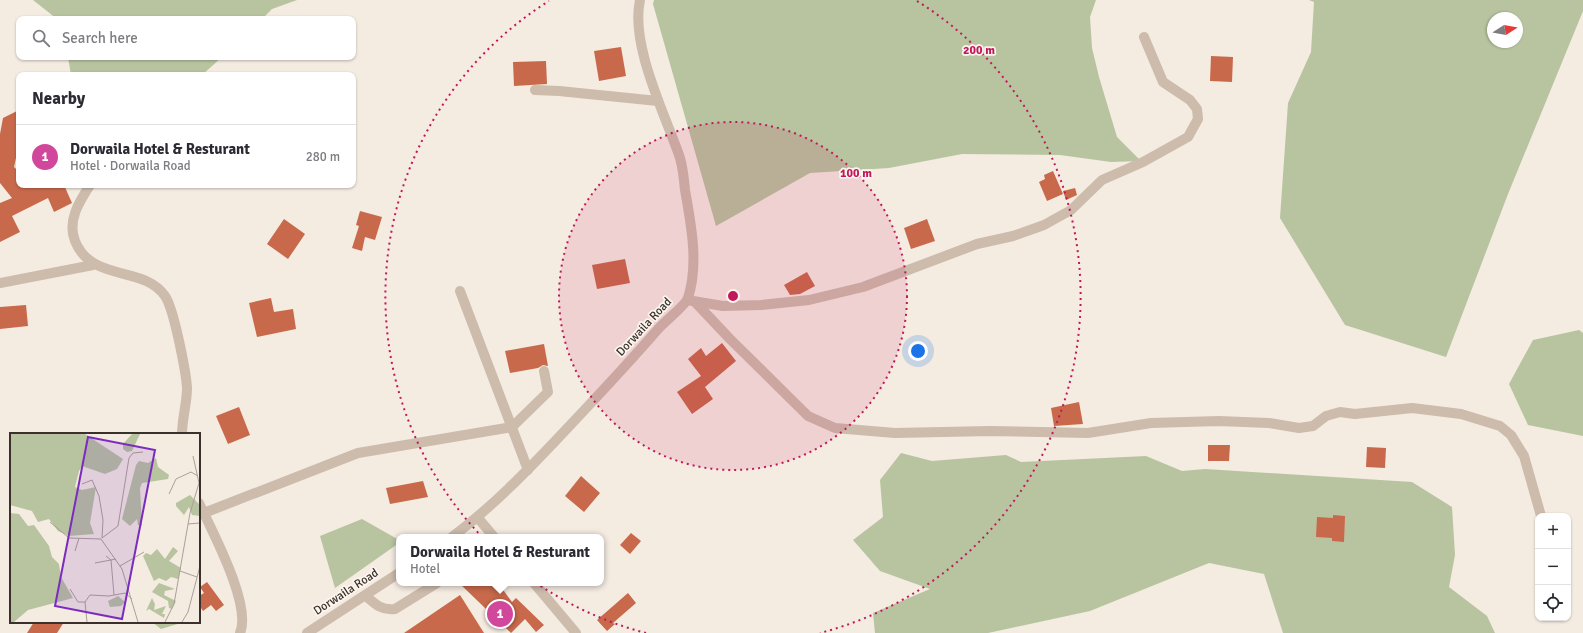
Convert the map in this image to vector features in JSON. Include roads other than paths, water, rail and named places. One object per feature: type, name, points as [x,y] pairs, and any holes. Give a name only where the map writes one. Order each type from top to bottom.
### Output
[{"type":"street","name":"Dorwaila Road","points":[[456,534],[478,518],[528,470],[616,377],[665,321],[692,302],[693,270],[691,225],[680,159],[658,101],[639,34],[638,9],[640,0]]},
{"type":"street","points":[[692,302],[723,306],[761,305],[810,300],[863,287],[971,246],[1013,236],[1044,225],[1071,210],[1102,180],[1144,162],[1188,137],[1196,124],[1198,119],[1197,109],[1190,100],[1163,82],[1144,36]]},
{"type":"street","points":[[535,90],[658,101]]},
{"type":"street","points":[[88,188],[79,201],[73,219],[73,236],[79,251],[93,264],[138,278],[158,288],[166,297],[185,374],[187,389],[182,433]]},
{"type":"street","points":[[0,283],[93,264]]},
{"type":"street","points":[[460,291],[528,470]]},
{"type":"street","points":[[692,302],[808,416],[835,428],[895,433],[990,431],[1088,433],[1150,423],[1219,421],[1269,423],[1299,428],[1313,426],[1326,416],[1340,412],[1355,414],[1412,408],[1454,413],[1500,426],[1511,435],[1524,456],[1539,513]]},
{"type":"street","points":[[204,513],[358,453],[512,427],[548,392],[544,371]]},
{"type":"street","points":[[200,505],[236,587],[243,611],[243,625],[240,633]]},
{"type":"street","points":[[478,518],[491,534]]},
{"type":"street","name":"Dorwaila Road","points":[[307,633],[396,575]]},
{"type":"street","points":[[366,596],[380,608],[387,610],[394,609],[432,586]]},
{"type":"street","points":[[537,586],[576,633]]},
{"type":"place","name":"Dorwaila Hotel & Resturant","points":[[500,614]]}]
